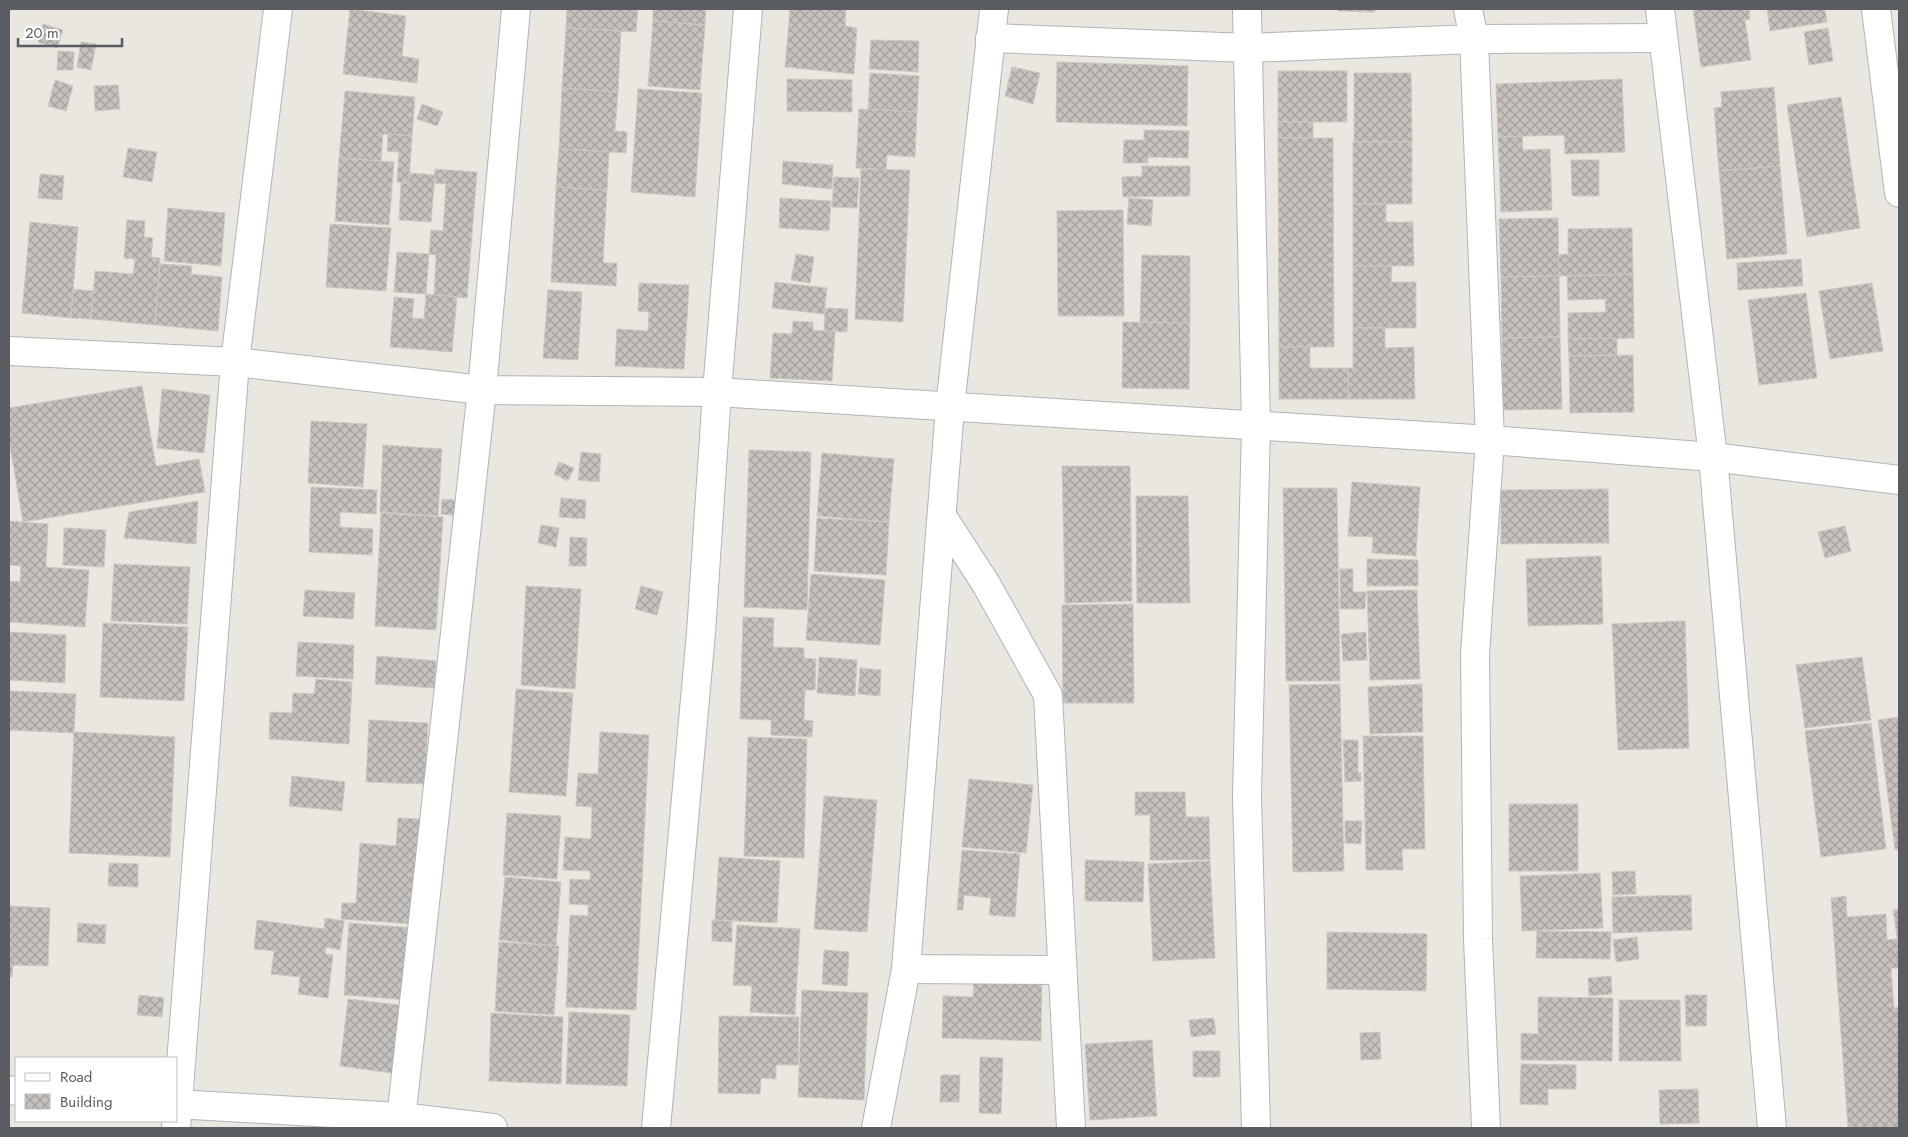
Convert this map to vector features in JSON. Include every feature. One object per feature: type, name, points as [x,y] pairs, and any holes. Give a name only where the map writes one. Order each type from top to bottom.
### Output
[{"type":"street","points":[[178,1087],[235,362],[278,9]]},
{"type":"street","points":[[400,1123],[482,390],[516,9]]},
{"type":"street","points":[[656,1128],[702,633],[717,392],[748,9]]},
{"type":"street","points":[[876,1128],[906,969],[950,407],[994,9]]},
{"type":"street","points":[[1246,9],[1256,426],[1247,796],[1256,1128]]},
{"type":"street","points":[[1468,9],[1474,39],[1490,440],[1475,654],[1478,939],[1486,1128]]},
{"type":"street","points":[[1660,9],[1713,457],[1772,1128]]},
{"type":"street","points":[[1876,9],[1899,193]]},
{"type":"street","points":[[990,38],[1248,48],[1474,39],[1663,38]]},
{"type":"street","points":[[9,351],[235,362],[482,390],[717,392],[1490,440],[1713,457],[1899,480]]},
{"type":"street","points":[[942,516],[986,584],[1048,695],[1071,1128]]},
{"type":"street","points":[[906,969],[1062,970]]},
{"type":"street","points":[[178,1112],[493,1128]]},
{"type":"building","points":[[350,9],[406,16],[402,56],[419,59],[417,83],[343,74]]},
{"type":"building","points":[[567,9],[638,9],[636,32],[566,28]]},
{"type":"building","points":[[653,9],[706,9],[705,25],[653,21]]},
{"type":"building","points":[[790,9],[846,9],[845,26],[857,28],[854,74],[785,67]]},
{"type":"building","points":[[1339,9],[1375,9],[1375,12],[1338,11]]},
{"type":"building","points":[[1693,9],[1749,9],[1750,19],[1745,20],[1751,60],[1701,67]]},
{"type":"building","points":[[1767,9],[1825,9],[1827,22],[1770,31]]},
{"type":"building","points":[[653,21],[705,25],[700,90],[648,86]]},
{"type":"building","points":[[43,24],[63,30],[57,48],[38,42]]},
{"type":"building","points":[[566,28],[621,31],[618,92],[562,88]]},
{"type":"building","points":[[1828,28],[1833,61],[1809,65],[1804,32]]},
{"type":"building","points":[[871,40],[919,41],[918,72],[869,69]]},
{"type":"building","points":[[81,42],[96,44],[91,70],[77,67]]},
{"type":"building","points":[[58,51],[74,52],[73,70],[57,70]]},
{"type":"building","points":[[1057,62],[1188,66],[1187,126],[1056,122]]},
{"type":"building","points":[[1012,67],[1040,73],[1033,104],[1005,96]]},
{"type":"building","points":[[1278,71],[1347,71],[1347,122],[1278,122]]},
{"type":"building","points":[[870,73],[919,76],[917,112],[868,110]]},
{"type":"building","points":[[1354,73],[1411,73],[1412,142],[1354,142]]},
{"type":"building","points":[[787,79],[852,80],[852,112],[787,111]]},
{"type":"building","points":[[1622,79],[1625,152],[1565,154],[1564,135],[1498,137],[1496,84]]},
{"type":"building","points":[[55,80],[73,86],[66,111],[48,106]]},
{"type":"building","points":[[118,85],[120,109],[95,111],[94,86]]},
{"type":"building","points":[[1774,87],[1780,166],[1719,171],[1714,108],[1722,107],[1721,92]]},
{"type":"building","points":[[562,88],[618,92],[615,131],[627,132],[626,153],[559,149]]},
{"type":"building","points":[[638,89],[702,93],[695,197],[631,192]]},
{"type":"building","points":[[345,91],[415,97],[412,136],[383,134],[381,161],[339,158]]},
{"type":"building","points":[[1841,97],[1860,228],[1807,237],[1787,105]]},
{"type":"building","points":[[422,104],[443,112],[437,126],[417,119]]},
{"type":"building","points":[[859,109],[917,112],[915,157],[887,155],[886,170],[856,168]]},
{"type":"building","points":[[1278,122],[1313,122],[1313,138],[1278,138]]},
{"type":"building","points":[[1144,130],[1189,131],[1188,158],[1148,157],[1148,163],[1123,163],[1124,140],[1144,140]]},
{"type":"building","points":[[388,134],[412,136],[409,183],[397,182],[399,152],[387,151]]},
{"type":"building","points":[[1522,136],[1523,150],[1550,149],[1552,210],[1501,212],[1498,137]]},
{"type":"building","points":[[1278,138],[1333,138],[1334,347],[1279,347]]},
{"type":"building","points":[[1353,142],[1412,142],[1412,204],[1353,204]]},
{"type":"building","points":[[128,148],[157,152],[152,182],[123,177]]},
{"type":"building","points":[[559,149],[609,152],[607,190],[556,187]]},
{"type":"building","points":[[339,158],[394,162],[389,225],[335,221]]},
{"type":"building","points":[[1571,160],[1599,160],[1599,196],[1572,196]]},
{"type":"building","points":[[783,161],[833,165],[832,189],[782,184]]},
{"type":"building","points":[[1142,166],[1190,166],[1190,196],[1123,197],[1122,177],[1142,176]]},
{"type":"building","points":[[1780,166],[1787,254],[1727,259],[1719,171]]},
{"type":"building","points":[[435,169],[477,172],[467,298],[434,295],[436,255],[429,254],[431,230],[443,231],[446,184],[434,183]]},
{"type":"building","points":[[861,169],[910,170],[903,322],[855,319]]},
{"type":"building","points":[[410,173],[435,175],[431,222],[399,220],[401,183],[409,183]]},
{"type":"building","points":[[40,174],[64,176],[62,200],[38,198]]},
{"type":"building","points":[[834,177],[859,178],[857,208],[832,207]]},
{"type":"building","points":[[556,187],[607,190],[603,263],[617,263],[616,286],[551,282]]},
{"type":"building","points":[[780,198],[831,201],[829,231],[779,228]]},
{"type":"building","points":[[1129,198],[1153,200],[1151,226],[1127,224]]},
{"type":"building","points":[[1353,204],[1386,204],[1386,222],[1413,222],[1414,266],[1353,266]]},
{"type":"building","points":[[168,208],[225,213],[221,266],[164,261]]},
{"type":"building","points":[[1123,210],[1124,316],[1058,316],[1057,211]]},
{"type":"building","points":[[1558,218],[1559,276],[1501,277],[1499,219]]},
{"type":"building","points":[[127,220],[145,221],[144,237],[153,238],[151,257],[160,258],[155,325],[91,319],[95,271],[133,274],[135,259],[124,258]]},
{"type":"building","points":[[30,222],[78,227],[71,318],[22,313]]},
{"type":"building","points":[[330,224],[391,228],[386,291],[326,287]]},
{"type":"building","points":[[1632,228],[1633,274],[1559,276],[1558,255],[1568,254],[1568,229]]},
{"type":"building","points":[[397,252],[429,254],[426,294],[394,292]]},
{"type":"building","points":[[796,254],[814,257],[810,283],[791,280]]},
{"type":"building","points":[[1142,255],[1190,256],[1190,323],[1140,322]]},
{"type":"building","points":[[1801,259],[1803,286],[1738,290],[1737,263]]},
{"type":"building","points":[[160,264],[192,266],[191,274],[222,277],[218,331],[155,325]]},
{"type":"building","points":[[1353,266],[1392,266],[1391,282],[1416,282],[1416,328],[1353,328]]},
{"type":"building","points":[[1633,274],[1634,338],[1568,339],[1568,313],[1606,312],[1605,299],[1568,300],[1567,276]]},
{"type":"building","points":[[1559,276],[1560,337],[1502,338],[1501,277]]},
{"type":"building","points":[[775,282],[827,288],[824,314],[772,308]]},
{"type":"building","points":[[639,283],[689,285],[684,369],[615,366],[617,329],[648,331],[649,312],[638,311]]},
{"type":"building","points":[[1872,283],[1883,351],[1830,359],[1819,291]]},
{"type":"building","points":[[73,289],[93,291],[91,319],[71,318]]},
{"type":"building","points":[[548,290],[582,292],[578,360],[543,358]]},
{"type":"building","points":[[1806,293],[1817,378],[1759,385],[1748,300]]},
{"type":"building","points":[[426,294],[457,297],[452,352],[390,347],[394,297],[414,299],[412,318],[424,319]]},
{"type":"building","points":[[825,308],[848,309],[847,332],[824,331]]},
{"type":"building","points":[[793,321],[813,322],[813,330],[835,332],[832,381],[770,378],[773,333],[792,334]]},
{"type":"building","points":[[1123,322],[1190,323],[1189,389],[1122,388]]},
{"type":"building","points":[[1353,328],[1385,328],[1385,348],[1414,347],[1415,399],[1348,399],[1348,368],[1353,368]]},
{"type":"building","points":[[1560,337],[1562,409],[1503,410],[1502,338]]},
{"type":"building","points":[[1617,338],[1617,355],[1569,356],[1568,339]]},
{"type":"building","points":[[1279,347],[1310,347],[1310,368],[1348,368],[1348,399],[1279,399]]},
{"type":"building","points":[[1633,355],[1634,412],[1570,413],[1569,356]]},
{"type":"building","points":[[142,386],[156,466],[199,459],[205,492],[23,522],[9,440],[9,408]]},
{"type":"building","points":[[162,389],[210,395],[204,453],[157,448]]},
{"type":"building","points":[[311,421],[367,424],[363,487],[308,483]]},
{"type":"building","points":[[383,445],[442,449],[438,516],[380,512]]},
{"type":"building","points":[[749,450],[811,452],[807,610],[744,607]]},
{"type":"building","points":[[581,452],[601,454],[599,482],[578,480]]},
{"type":"building","points":[[822,453],[894,459],[889,522],[817,516]]},
{"type":"building","points":[[559,462],[574,468],[568,481],[554,474]]},
{"type":"building","points":[[1062,466],[1130,466],[1132,601],[1065,603]]},
{"type":"building","points":[[1352,482],[1420,487],[1416,556],[1372,553],[1373,537],[1348,536]]},
{"type":"building","points":[[311,487],[377,490],[376,514],[340,512],[340,527],[373,529],[372,555],[309,552]]},
{"type":"building","points":[[1283,488],[1337,488],[1340,681],[1286,681]]},
{"type":"building","points":[[1608,489],[1609,543],[1501,544],[1501,490]]},
{"type":"building","points":[[1136,496],[1188,496],[1190,603],[1137,603]]},
{"type":"building","points":[[561,498],[586,500],[585,519],[559,517]]},
{"type":"building","points":[[442,499],[463,501],[462,516],[441,514]]},
{"type":"building","points":[[198,501],[196,544],[124,538],[129,512]]},
{"type":"building","points":[[381,513],[443,517],[436,630],[375,626]]},
{"type":"building","points":[[817,518],[889,522],[886,575],[814,571]]},
{"type":"building","points":[[9,521],[48,524],[46,567],[89,570],[85,627],[9,622],[9,581],[20,582],[21,566],[9,565]]},
{"type":"building","points":[[541,525],[559,528],[556,547],[538,543]]},
{"type":"building","points":[[1845,526],[1851,551],[1825,558],[1818,532]]},
{"type":"building","points":[[64,528],[106,530],[104,567],[63,565]]},
{"type":"building","points":[[570,537],[587,538],[586,566],[569,566]]},
{"type":"building","points":[[1601,556],[1603,624],[1528,626],[1526,559]]},
{"type":"building","points":[[1367,559],[1418,560],[1418,586],[1367,586]]},
{"type":"building","points":[[114,564],[190,567],[187,624],[111,621]]},
{"type":"building","points":[[1340,569],[1353,569],[1353,592],[1366,592],[1365,609],[1340,609]]},
{"type":"building","points":[[811,574],[885,580],[880,645],[806,640]]},
{"type":"building","points":[[526,586],[581,589],[575,689],[521,685]]},
{"type":"building","points":[[641,586],[663,592],[657,615],[635,609]]},
{"type":"building","points":[[305,590],[355,593],[353,619],[303,616]]},
{"type":"building","points":[[1417,590],[1420,679],[1370,680],[1367,591]]},
{"type":"building","points":[[1133,604],[1134,703],[1063,703],[1062,605]]},
{"type":"building","points":[[743,617],[774,618],[773,647],[804,648],[804,658],[816,659],[815,690],[805,690],[804,720],[813,721],[812,737],[771,735],[771,720],[740,719]]},
{"type":"building","points":[[1685,621],[1689,748],[1618,750],[1612,624]]},
{"type":"building","points":[[103,623],[188,627],[184,701],[100,697]]},
{"type":"building","points":[[9,632],[66,635],[65,683],[9,680]]},
{"type":"building","points":[[1366,632],[1367,660],[1343,661],[1341,634]]},
{"type":"building","points":[[298,642],[354,645],[353,679],[296,676]]},
{"type":"building","points":[[377,656],[436,661],[434,688],[375,684]]},
{"type":"building","points":[[819,657],[857,660],[855,696],[817,693]]},
{"type":"building","points":[[1862,657],[1871,720],[1805,728],[1796,665]]},
{"type":"building","points":[[860,668],[881,670],[880,696],[858,694]]},
{"type":"building","points":[[316,679],[352,682],[349,744],[269,739],[270,712],[292,713],[293,693],[314,694]]},
{"type":"building","points":[[1340,684],[1344,871],[1293,872],[1289,685]]},
{"type":"building","points":[[1422,684],[1423,732],[1370,734],[1368,687]]},
{"type":"building","points":[[516,689],[573,693],[566,796],[509,792]]},
{"type":"building","points":[[9,691],[76,694],[74,733],[9,730]]},
{"type":"building","points":[[1899,717],[1899,849],[1895,850],[1878,720]]},
{"type":"building","points":[[369,720],[428,723],[425,784],[366,782]]},
{"type":"building","points":[[1871,723],[1886,849],[1821,857],[1805,731]]},
{"type":"building","points":[[74,732],[175,737],[170,857],[69,853]]},
{"type":"building","points":[[600,732],[649,735],[636,1010],[566,1007],[570,915],[588,916],[588,905],[569,904],[570,879],[590,880],[590,871],[563,870],[565,837],[591,839],[592,807],[576,806],[578,773],[598,774]]},
{"type":"building","points":[[1363,736],[1423,736],[1425,849],[1402,849],[1403,870],[1366,870]]},
{"type":"building","points":[[748,737],[807,739],[804,858],[744,856]]},
{"type":"building","points":[[1343,740],[1358,740],[1358,773],[1361,773],[1361,781],[1345,782]]},
{"type":"building","points":[[292,776],[345,782],[342,811],[289,806]]},
{"type":"building","points":[[969,779],[1033,785],[1026,853],[962,847]]},
{"type":"building","points":[[1135,792],[1185,792],[1186,817],[1209,817],[1210,860],[1150,860],[1150,815],[1135,815]]},
{"type":"building","points":[[824,796],[877,800],[867,932],[814,929]]},
{"type":"building","points":[[1509,804],[1578,804],[1578,871],[1509,871]]},
{"type":"building","points":[[507,813],[561,816],[557,879],[503,875]]},
{"type":"building","points":[[398,818],[421,819],[415,924],[341,919],[342,903],[356,903],[360,843],[396,846]]},
{"type":"building","points":[[1345,821],[1362,821],[1361,844],[1345,843]]},
{"type":"building","points":[[962,850],[1020,854],[1015,917],[989,915],[991,898],[964,895],[963,910],[957,910]]},
{"type":"building","points":[[719,857],[780,861],[777,923],[715,920]]},
{"type":"building","points":[[1085,860],[1144,862],[1143,902],[1085,901]]},
{"type":"building","points":[[1210,861],[1215,958],[1153,961],[1148,864]]},
{"type":"building","points":[[109,863],[138,864],[138,887],[108,886]]},
{"type":"building","points":[[1635,871],[1636,894],[1613,895],[1612,872]]},
{"type":"building","points":[[1600,873],[1603,928],[1522,931],[1520,876]]},
{"type":"building","points":[[505,877],[561,882],[556,946],[499,940]]},
{"type":"building","points":[[1691,895],[1692,930],[1613,933],[1612,897]]},
{"type":"building","points":[[1846,896],[1847,917],[1886,914],[1887,940],[1898,939],[1899,968],[1891,968],[1894,1008],[1899,1007],[1899,1128],[1848,1128],[1831,898]]},
{"type":"building","points":[[9,906],[50,908],[48,966],[13,965],[12,977],[9,977]]},
{"type":"building","points":[[1899,909],[1899,950],[1893,910]]},
{"type":"building","points":[[325,918],[344,921],[340,950],[326,947],[325,954],[333,955],[328,998],[298,994],[300,977],[271,974],[274,951],[254,949],[257,920],[324,929]]},
{"type":"building","points":[[712,920],[732,921],[732,942],[712,941]]},
{"type":"building","points":[[78,923],[106,925],[105,944],[77,942]]},
{"type":"building","points":[[349,923],[414,928],[409,1000],[344,995]]},
{"type":"building","points":[[737,925],[800,929],[795,1015],[750,1012],[752,986],[733,985]]},
{"type":"building","points":[[1537,931],[1611,932],[1610,959],[1536,958]]},
{"type":"building","points":[[1327,932],[1427,934],[1426,991],[1327,989]]},
{"type":"building","points":[[1637,937],[1639,959],[1616,962],[1613,940]]},
{"type":"building","points":[[499,942],[559,946],[554,1015],[495,1011]]},
{"type":"building","points":[[824,950],[849,952],[847,986],[822,984]]},
{"type":"building","points":[[974,974],[1042,976],[1041,1041],[942,1038],[943,996],[973,997]]},
{"type":"building","points":[[1611,976],[1612,994],[1589,996],[1588,978]]},
{"type":"building","points":[[802,990],[868,993],[864,1100],[798,1097]]},
{"type":"building","points":[[139,995],[164,998],[162,1017],[137,1015]]},
{"type":"building","points":[[1685,995],[1707,995],[1706,1026],[1686,1026]]},
{"type":"building","points":[[1538,997],[1613,998],[1612,1061],[1521,1060],[1521,1033],[1538,1034]]},
{"type":"building","points":[[348,999],[407,1006],[399,1074],[340,1066]]},
{"type":"building","points":[[1619,1000],[1680,1000],[1681,1061],[1619,1061]]},
{"type":"building","points":[[569,1012],[630,1015],[627,1086],[566,1084]]},
{"type":"building","points":[[491,1013],[563,1017],[561,1084],[489,1081]]},
{"type":"building","points":[[719,1016],[799,1017],[798,1065],[776,1065],[776,1079],[761,1078],[760,1094],[718,1093]]},
{"type":"building","points":[[1214,1018],[1216,1034],[1191,1037],[1189,1020]]},
{"type":"building","points":[[1380,1032],[1381,1059],[1361,1060],[1360,1033]]},
{"type":"building","points":[[1152,1040],[1157,1116],[1090,1120],[1085,1044]]},
{"type":"building","points":[[1193,1051],[1220,1051],[1220,1077],[1193,1077]]},
{"type":"building","points":[[980,1057],[1003,1058],[1001,1114],[979,1113]]},
{"type":"building","points":[[1521,1064],[1576,1065],[1576,1089],[1548,1089],[1548,1105],[1520,1104]]},
{"type":"building","points":[[941,1075],[960,1075],[959,1102],[940,1102]]},
{"type":"building","points":[[1698,1089],[1699,1123],[1660,1124],[1659,1090]]}]
